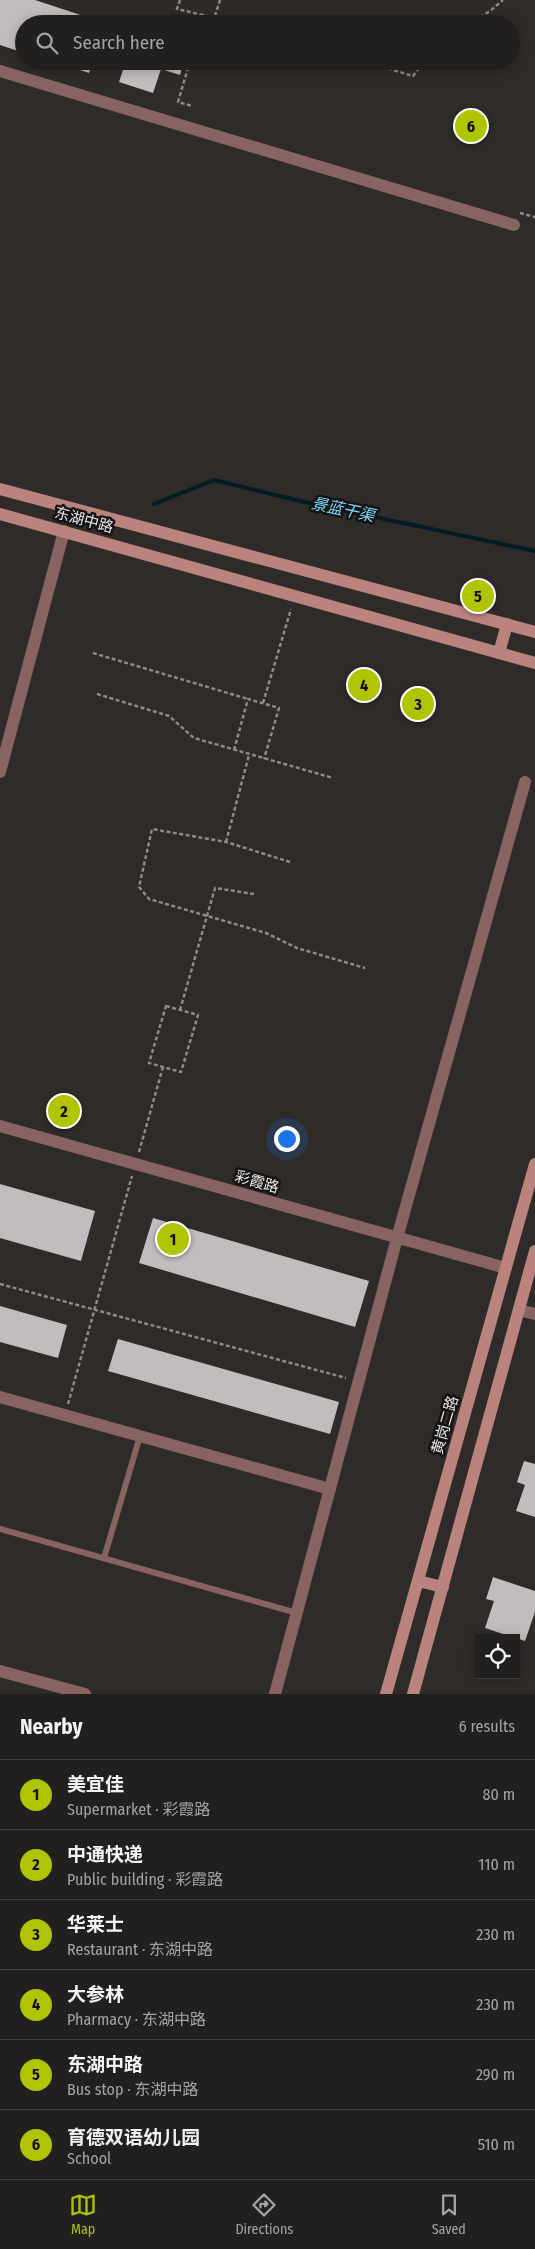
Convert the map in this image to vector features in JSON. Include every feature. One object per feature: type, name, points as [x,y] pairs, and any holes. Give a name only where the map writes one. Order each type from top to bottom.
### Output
[{"type":"main road","name":"东湖中路","points":[[0,488],[535,632]]},
{"type":"main road","name":"东湖中路","points":[[0,514],[533,663]]},
{"type":"main road","points":[[499,653],[507,624]]},
{"type":"main road","name":"黄岗二路","points":[[386,1694],[535,1164]]},
{"type":"main road","points":[[413,1694],[519,1310],[531,1279],[535,1252]]},
{"type":"main road","points":[[418,1580],[443,1587]]},
{"type":"street","points":[[0,72],[514,225]]},
{"type":"street","points":[[0,772],[64,531]]},
{"type":"street","points":[[275,1694],[397,1238],[525,782]]},
{"type":"street","name":"彩霞路","points":[[0,1126],[506,1268]]},
{"type":"street","points":[[519,1310],[535,1314]]},
{"type":"street","points":[[0,1397],[330,1489]]},
{"type":"street","points":[[0,1671],[85,1694]]},
{"type":"lane","points":[[104,1558],[140,1436]]},
{"type":"lane","points":[[0,1529],[296,1613]]},
{"type":"path","points":[[180,0],[177,9],[203,15]]},
{"type":"path","points":[[214,15],[220,0]]},
{"type":"path","points":[[484,15],[503,0]]},
{"type":"path","points":[[187,70],[178,102],[192,106]]},
{"type":"path","points":[[393,70],[413,76],[417,70]]},
{"type":"path","points":[[263,703],[295,596]]},
{"type":"path","points":[[93,653],[279,708],[264,759]]},
{"type":"path","points":[[97,694],[169,716],[194,738],[333,778]]},
{"type":"path","points":[[234,750],[248,699]]},
{"type":"path","points":[[226,842],[249,755]]},
{"type":"path","points":[[290,862],[226,842],[152,829],[139,886],[149,899],[266,933],[297,948],[366,968]]},
{"type":"path","points":[[180,1010],[215,888],[254,894]]},
{"type":"path","points":[[166,1006],[198,1015],[181,1072],[163,1067],[149,1063],[166,1006]]},
{"type":"path","points":[[65,1415],[163,1067]]},
{"type":"path","points":[[0,1284],[358,1381]]},
{"type":"building","points":[[0,0],[35,0],[81,15],[15,15],[15,50],[0,45]]},
{"type":"building","points":[[123,70],[161,70],[153,93],[119,82]]},
{"type":"building","points":[[164,70],[181,70],[180,75]]},
{"type":"building","points":[[0,1184],[95,1211],[81,1261],[0,1238]]},
{"type":"building","points":[[153,1218],[369,1281],[355,1327],[139,1263]]},
{"type":"building","points":[[0,1306],[67,1325],[58,1358],[0,1342]]},
{"type":"building","points":[[118,1339],[339,1402],[330,1434],[108,1371]]},
{"type":"building","points":[[524,1461],[535,1464],[535,1517],[516,1511],[525,1485],[517,1482]]},
{"type":"building","points":[[493,1577],[535,1591],[535,1612],[525,1641],[520,1639],[520,1634],[503,1634],[485,1628],[494,1601],[486,1599]]},
{"type":"waterway","name":"景蓝干渠","points":[[154,504],[214,480],[300,501],[535,551]]},
{"type":"place","name":"育德双语幼儿园","points":[[471,126]]},
{"type":"place","name":"东湖中路","points":[[478,596]]},
{"type":"place","name":"大参林","points":[[364,685]]},
{"type":"place","name":"华莱士","points":[[418,704]]},
{"type":"place","name":"中通快递","points":[[64,1111]]},
{"type":"place","name":"美宜佳","points":[[173,1239]]}]
